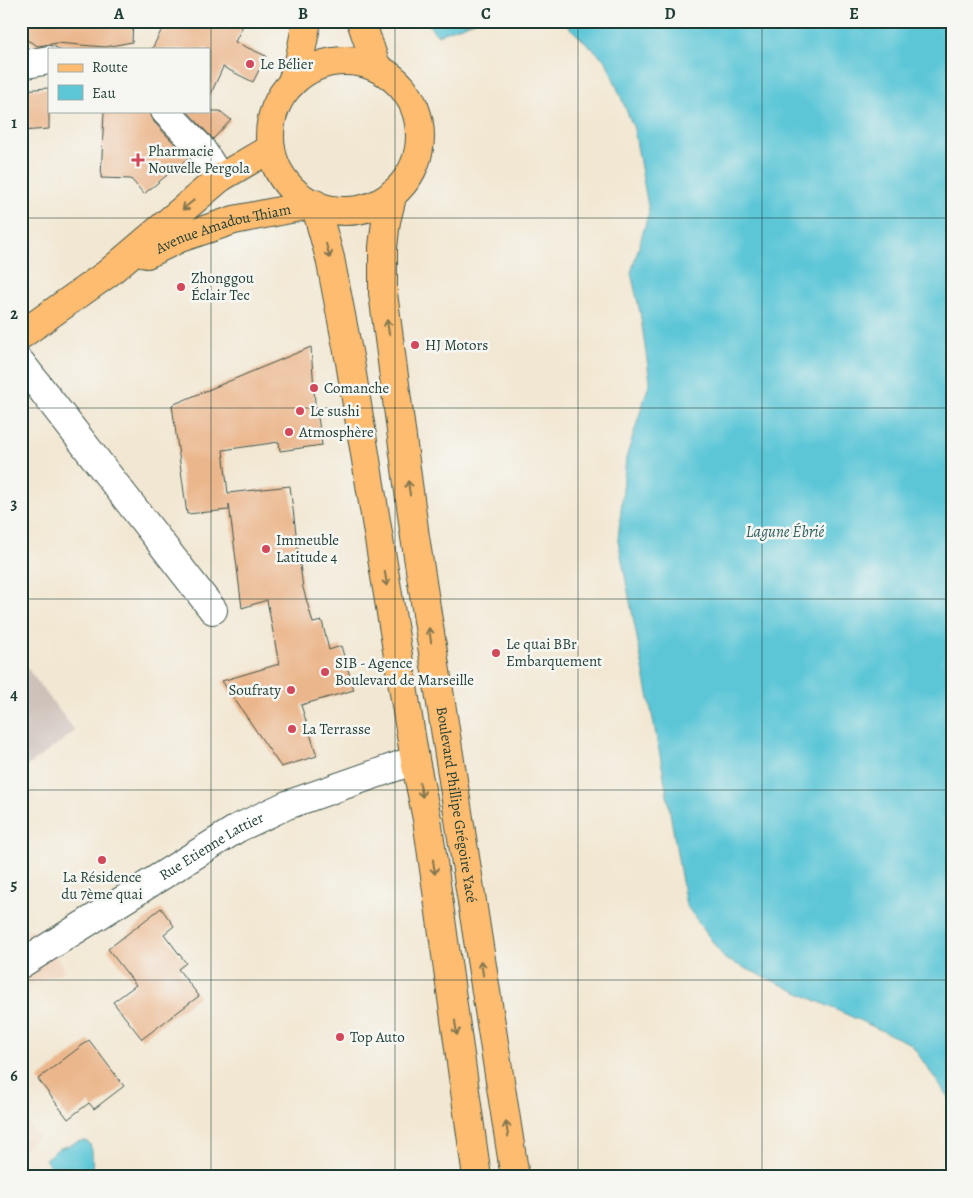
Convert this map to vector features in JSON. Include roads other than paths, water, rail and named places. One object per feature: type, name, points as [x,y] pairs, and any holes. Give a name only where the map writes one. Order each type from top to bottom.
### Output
[{"type":"main road","points":[[291,84],[307,21]]},
{"type":"main road","points":[[361,21],[377,68]]},
{"type":"main road","points":[[338,61],[364,64],[377,68],[393,78],[406,92],[415,108],[420,126],[420,145],[415,163],[406,180],[393,193],[376,204],[356,210],[335,210],[315,204],[299,195],[286,182],[277,166],[271,148],[270,131],[280,98],[291,84],[312,68],[338,61]]},
{"type":"main road","name":"Avenue Amadou Thiam","points":[[21,335],[107,274],[220,178],[271,148]]},
{"type":"main road","name":"Boulevard Phillipe Grégoire Yacé","points":[[393,193],[386,221],[383,248],[383,293],[415,537],[515,1177]]},
{"type":"main road","points":[[315,204],[330,258],[350,362],[415,760],[427,819],[476,1177]]},
{"type":"main road","name":"Avenue Amadou Thiam","points":[[107,274],[180,238],[234,220],[315,204]]},
{"type":"street","points":[[21,64],[48,60]]},
{"type":"street","points":[[166,112],[200,148],[220,178]]},
{"type":"street","points":[[21,363],[213,610]]},
{"type":"street","name":"Rue Etienne Lattier","points":[[21,964],[238,828],[287,806],[415,760]]},
{"type":"water","points":[[425,21],[475,21],[437,35]]},
{"type":"water","name":"Lagune Ébrié","points":[[562,21],[952,21],[952,1103],[911,1044],[725,959],[686,905],[662,766],[618,540],[626,458],[650,381],[640,312],[631,273],[649,212],[634,129],[606,61]]},
{"type":"water","points":[[80,1141],[86,1141],[90,1144],[93,1177],[68,1177],[68,1171],[65,1166],[60,1165],[51,1169],[45,1159],[58,1149]]},
{"type":"place","name":"Le Bélier","points":[[250,64]]},
{"type":"place","name":"Pharmacie Nouvelle Pergola","points":[[138,160]]},
{"type":"place","name":"Zhonggou Éclair Tec","points":[[181,287]]},
{"type":"place","name":"HJ Motors","points":[[415,345]]},
{"type":"place","name":"Comanche","points":[[314,388]]},
{"type":"place","name":"Le sushi","points":[[300,411]]},
{"type":"place","name":"Atmosphère","points":[[289,432]]},
{"type":"place","name":"Immeuble Latitude 4","points":[[266,549]]},
{"type":"place","name":"Le quai BBr Embarquement","points":[[496,653]]},
{"type":"place","name":"SIB - Agence Boulevard de Marseille","points":[[325,672]]},
{"type":"place","name":"Soufraty","points":[[291,690]]},
{"type":"place","name":"La Terrasse","points":[[292,729]]},
{"type":"place","name":"La Résidence du 7ème quai","points":[[102,860]]},
{"type":"place","name":"Top Auto","points":[[340,1037]]}]
